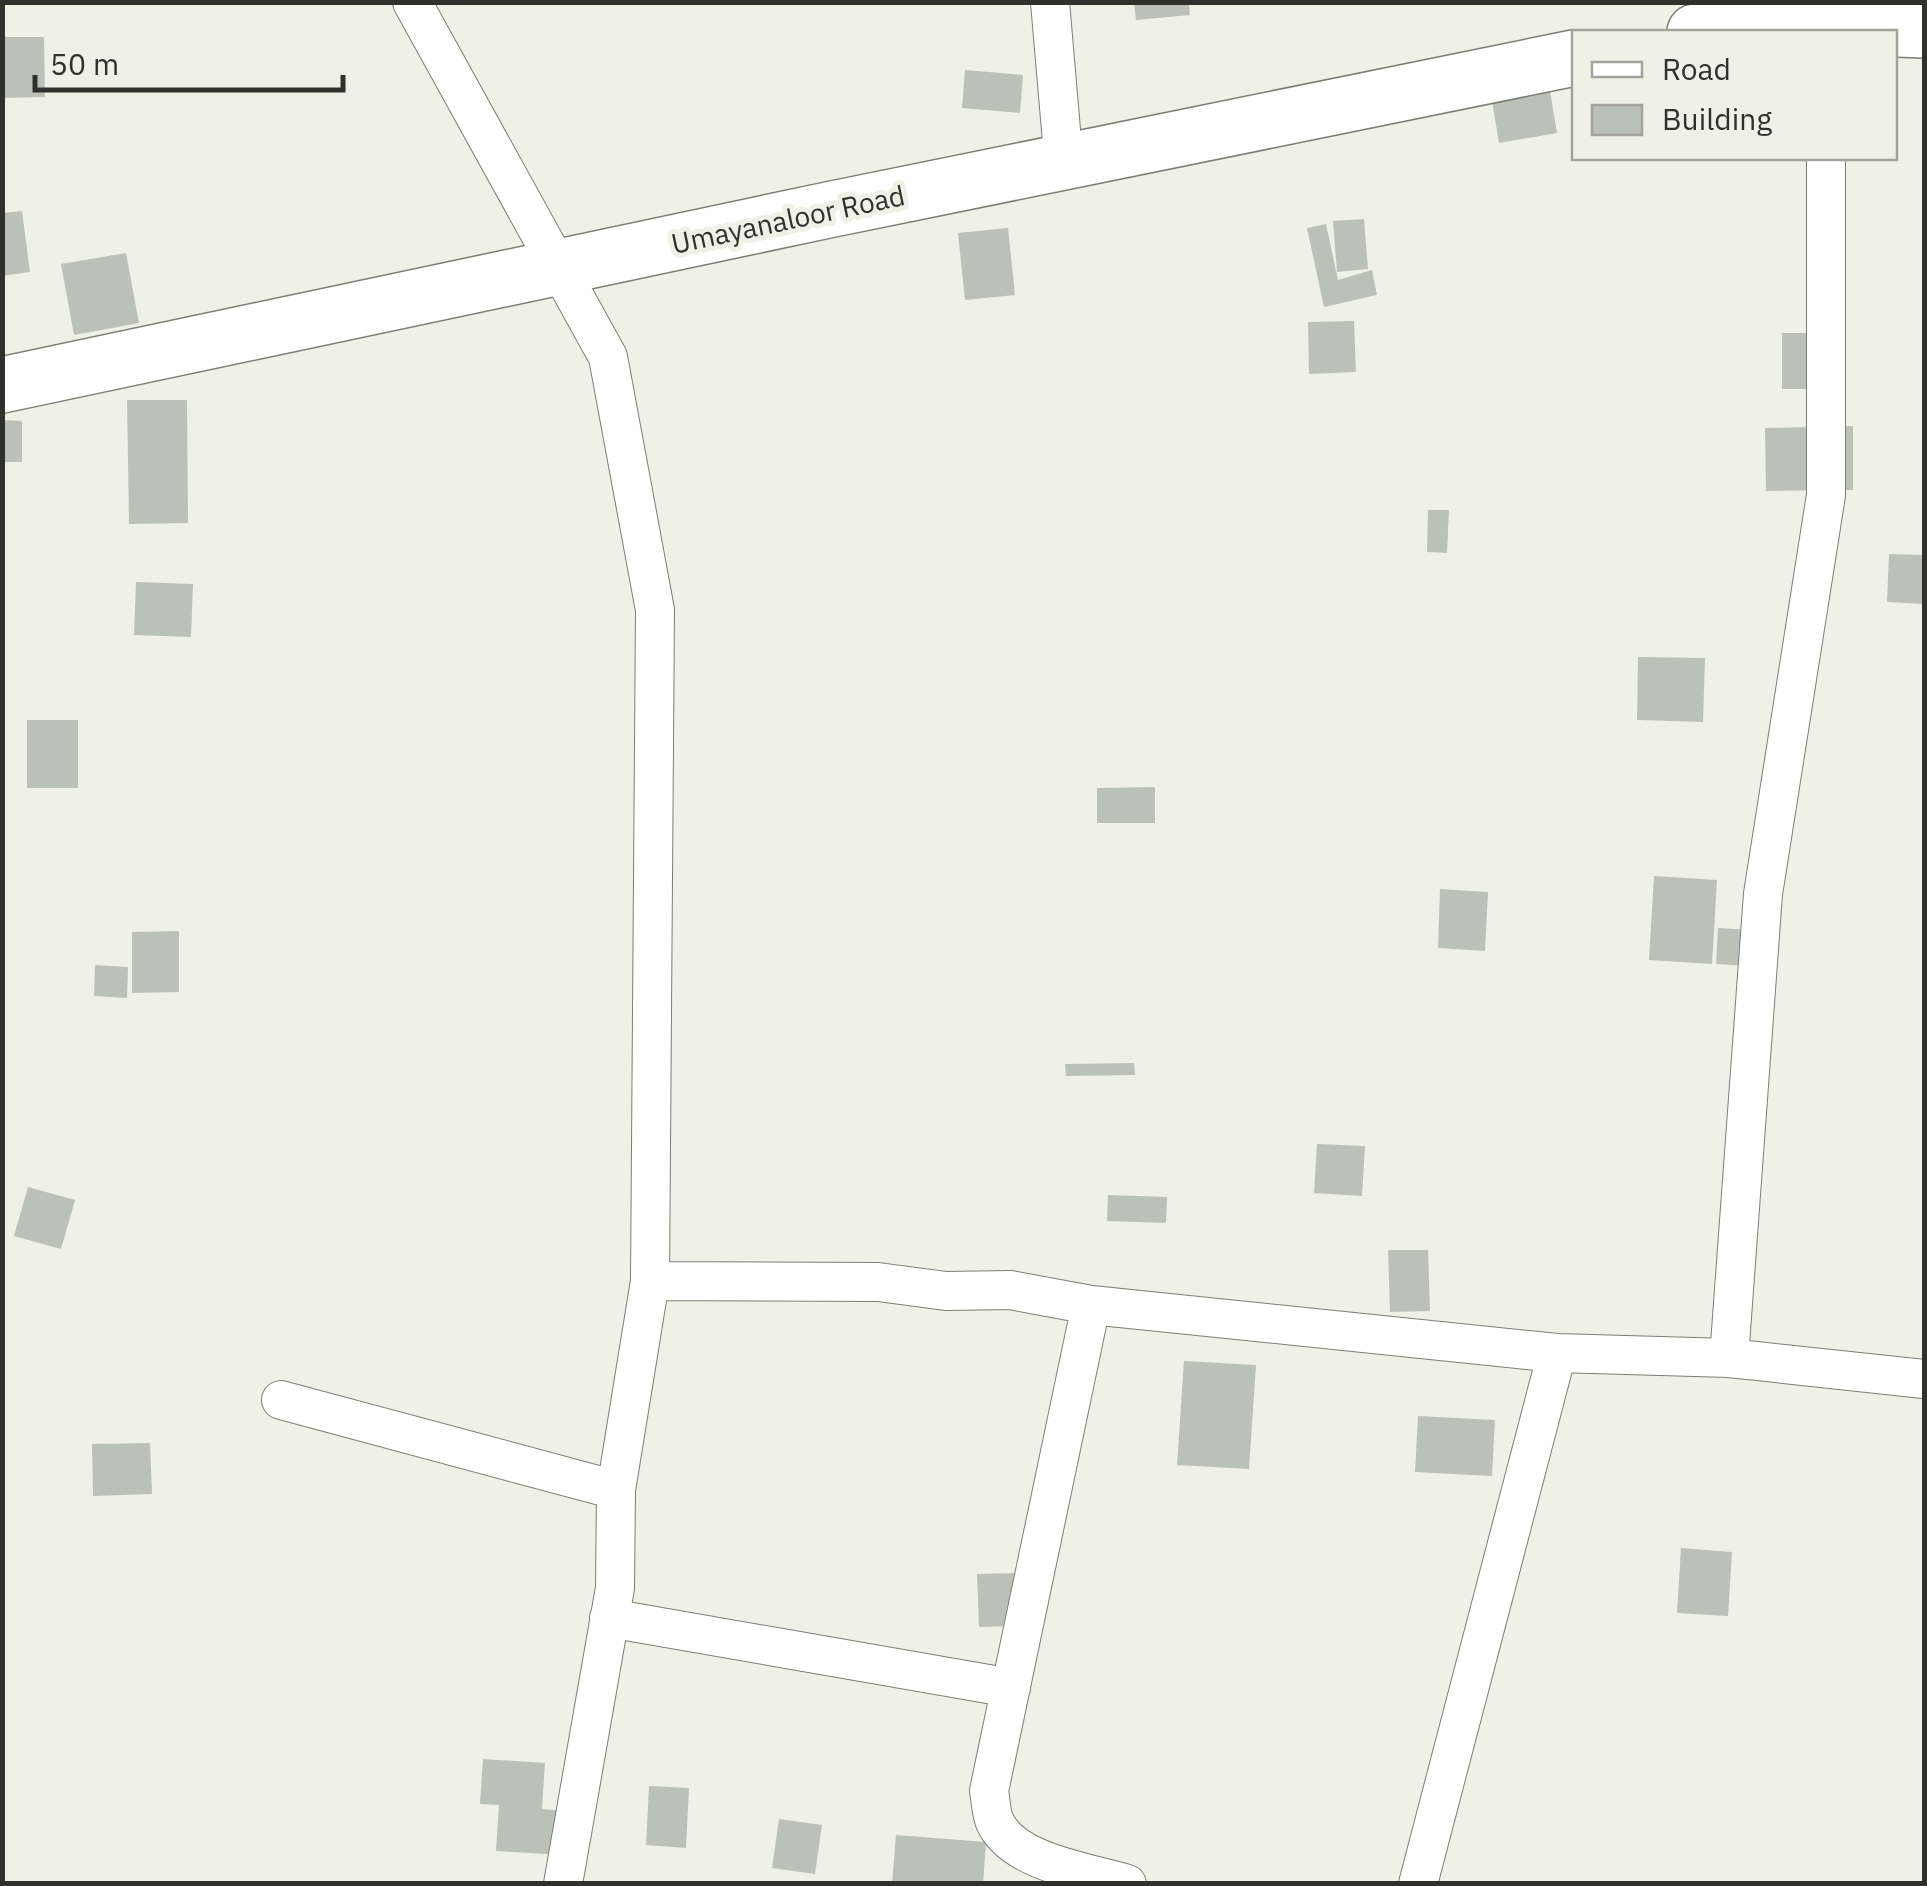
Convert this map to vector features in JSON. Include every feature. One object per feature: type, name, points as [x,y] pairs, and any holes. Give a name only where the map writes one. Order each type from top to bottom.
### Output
[{"type":"main road","points":[[1726,19],[1826,28],[1924,30]]},
{"type":"main road","name":"Umayanaloor Road","points":[[2,385],[1572,58]]},
{"type":"street","points":[[412,2],[608,358],[654,610],[650,1281],[616,1490],[614,1588],[563,1884]]},
{"type":"street","points":[[1050,2],[1064,165]]},
{"type":"street","points":[[1729,1358],[1763,894],[1826,496],[1826,160]]},
{"type":"street","points":[[650,1281],[878,1282],[946,1291],[1010,1290],[1091,1305],[1557,1353],[1729,1358],[1924,1378]]},
{"type":"street","points":[[1091,1305],[989,1792],[994,1821],[1008,1841],[1038,1856],[1128,1884]]},
{"type":"street","points":[[1418,1884],[1557,1353]]},
{"type":"street","points":[[282,1400],[616,1490]]},
{"type":"street","points":[[609,1618],[1010,1688]]},
{"type":"building","points":[[1134,2],[1189,2],[1190,15],[1136,20]]},
{"type":"building","points":[[2,37],[44,37],[45,97],[2,98]]},
{"type":"building","points":[[965,70],[1023,75],[1020,113],[962,108]]},
{"type":"building","points":[[1550,91],[1557,133],[1499,143],[1492,101]]},
{"type":"building","points":[[22,211],[30,272],[2,276],[2,213]]},
{"type":"building","points":[[1364,219],[1368,269],[1337,272],[1333,221]]},
{"type":"building","points":[[1326,224],[1338,280],[1372,270],[1377,295],[1324,307],[1307,228]]},
{"type":"building","points":[[1008,228],[1015,295],[965,300],[958,233]]},
{"type":"building","points":[[126,253],[139,323],[74,335],[61,264]]},
{"type":"building","points":[[1354,321],[1356,372],[1309,374],[1308,322]]},
{"type":"building","points":[[1782,333],[1838,333],[1838,389],[1782,389]]},
{"type":"building","points":[[127,400],[187,400],[188,523],[129,524]]},
{"type":"building","points":[[2,420],[22,421],[22,462],[2,462]]},
{"type":"building","points":[[1853,426],[1853,490],[1766,491],[1765,428]]},
{"type":"building","points":[[1428,510],[1449,510],[1447,553],[1427,552]]},
{"type":"building","points":[[1889,554],[1924,555],[1924,604],[1887,602]]},
{"type":"building","points":[[136,582],[193,584],[191,637],[134,635]]},
{"type":"building","points":[[1638,657],[1705,658],[1703,722],[1637,720]]},
{"type":"building","points":[[27,720],[78,720],[78,788],[27,788]]},
{"type":"building","points":[[1155,787],[1155,823],[1097,823],[1097,788]]},
{"type":"building","points":[[1654,876],[1717,880],[1712,964],[1649,960]]},
{"type":"building","points":[[1440,889],[1488,892],[1485,951],[1438,948]]},
{"type":"building","points":[[1718,928],[1753,930],[1751,966],[1716,964]]},
{"type":"building","points":[[179,931],[179,992],[132,993],[132,932]]},
{"type":"building","points":[[95,965],[128,967],[127,998],[94,996]]},
{"type":"building","points":[[1134,1063],[1135,1075],[1066,1076],[1065,1064]]},
{"type":"building","points":[[1317,1144],[1365,1146],[1362,1196],[1314,1193]]},
{"type":"building","points":[[28,1187],[75,1200],[61,1249],[14,1236]]},
{"type":"building","points":[[1108,1195],[1167,1197],[1166,1223],[1107,1221]]},
{"type":"building","points":[[1388,1250],[1428,1250],[1430,1311],[1390,1312]]},
{"type":"building","points":[[1184,1361],[1256,1365],[1249,1469],[1177,1465]]},
{"type":"building","points":[[1418,1416],[1495,1420],[1492,1476],[1415,1472]]},
{"type":"building","points":[[150,1443],[152,1494],[93,1496],[92,1444]]},
{"type":"building","points":[[1681,1548],[1732,1552],[1728,1616],[1677,1613]]},
{"type":"building","points":[[1021,1573],[1022,1626],[979,1627],[977,1574]]},
{"type":"building","points":[[483,1759],[545,1763],[542,1809],[566,1811],[563,1855],[496,1851],[499,1805],[480,1804]]},
{"type":"building","points":[[649,1786],[689,1788],[686,1848],[646,1845]]},
{"type":"building","points":[[779,1819],[822,1825],[815,1874],[772,1868]]},
{"type":"building","points":[[896,1835],[986,1842],[983,1884],[892,1884]]}]
